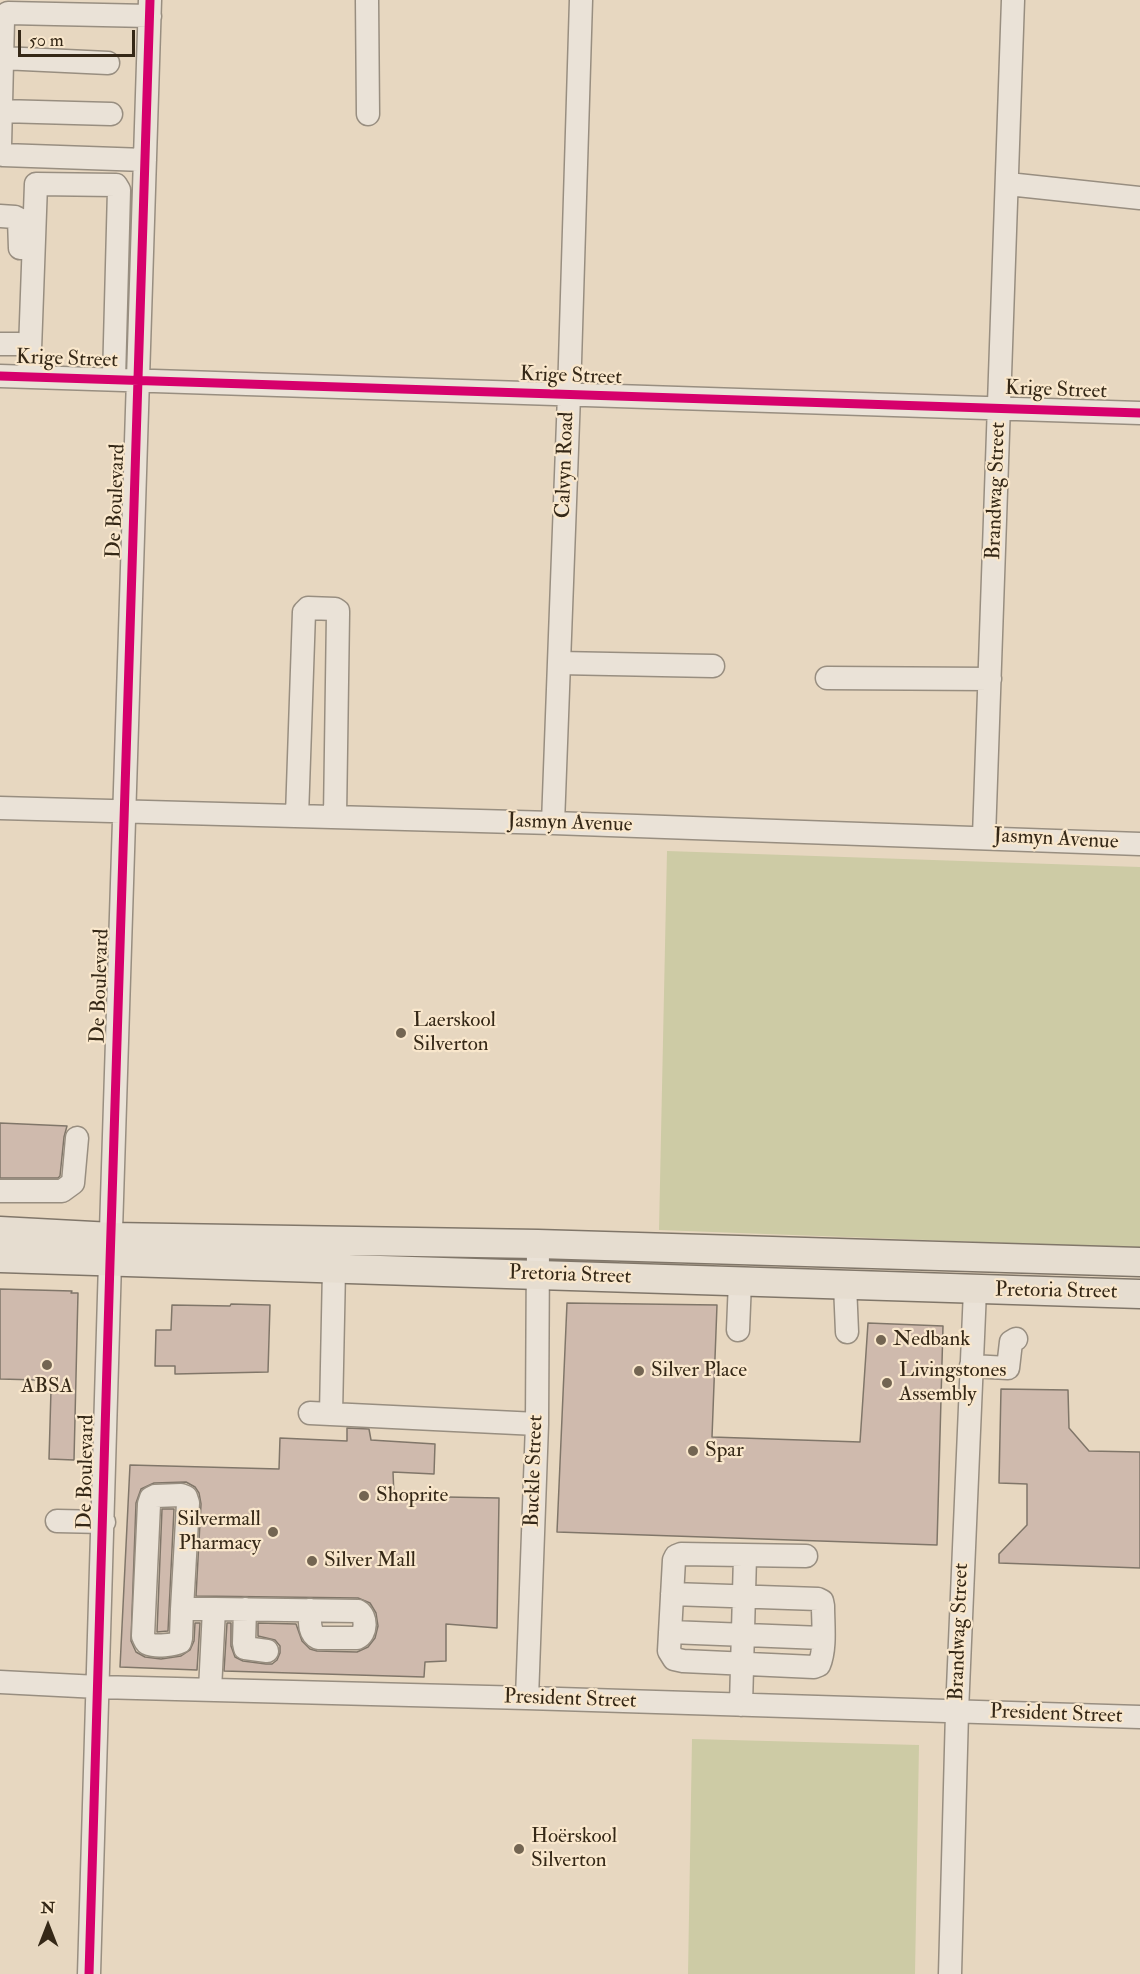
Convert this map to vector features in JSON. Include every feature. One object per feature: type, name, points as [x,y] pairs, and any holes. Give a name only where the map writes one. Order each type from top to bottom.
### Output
[{"type":"main road","name":"Pretoria Street","points":[[0,1231],[111,1249],[334,1269],[1140,1294]]},
{"type":"main road","name":"Pretoria Street","points":[[0,1258],[111,1249],[538,1244],[1140,1262]]},
{"type":"main road","points":[[595,1245],[609,1257],[623,1262],[692,1268],[824,1272],[840,1278],[845,1285]]},
{"type":"street","points":[[367,0],[368,114]]},
{"type":"street","name":"Calvyn Road","points":[[553,823],[581,0]]},
{"type":"street","name":"Brandwag Street","points":[[984,837],[1013,0]]},
{"type":"street","points":[[0,146],[3,20],[5,15],[8,13],[150,8]]},
{"type":"street","name":"De Boulevard","points":[[89,1974],[150,8]]},
{"type":"street","points":[[2,58],[108,63]]},
{"type":"street","points":[[1,111],[111,114]]},
{"type":"street","points":[[0,153],[3,155],[145,160]]},
{"type":"street","points":[[15,377],[35,188],[36,184],[40,183],[118,186],[114,379]]},
{"type":"street","points":[[1008,184],[1140,198]]},
{"type":"street","points":[[0,216],[15,217],[21,224],[9,344],[15,377]]},
{"type":"street","name":"Krige Street","points":[[15,377],[1140,413]]},
{"type":"street","points":[[297,816],[304,612],[308,608],[338,611],[335,817]]},
{"type":"street","points":[[559,663],[713,666]]},
{"type":"street","points":[[827,678],[990,679]]},
{"type":"street","name":"Jasmyn Avenue","points":[[0,808],[553,823],[1140,844]]},
{"type":"street","points":[[0,1191],[62,1191],[73,1183],[77,1138]]},
{"type":"street","name":"Buckle Street","points":[[527,1698],[537,1424],[538,1244]]},
{"type":"street","points":[[334,1269],[321,1414],[537,1424]]},
{"type":"street","points":[[738,1330],[740,1281]]},
{"type":"street","points":[[845,1285],[848,1332]]},
{"type":"street","name":"Brandwag Street","points":[[950,1974],[957,1712],[975,1290]]},
{"type":"street","points":[[971,1366],[1008,1368],[1011,1342],[1016,1339]]},
{"type":"street","points":[[181,1495],[186,1497],[188,1503],[182,1601],[180,1642],[149,1644],[143,1636],[149,1504],[151,1498],[155,1496],[181,1495]]},
{"type":"street","points":[[57,1521],[104,1522]]},
{"type":"street","points":[[672,1594],[818,1599],[822,1601],[821,1661],[814,1667],[742,1665],[674,1659],[669,1651],[672,1594],[674,1560],[676,1556],[681,1554],[806,1556]]},
{"type":"street","points":[[741,1705],[745,1556]]},
{"type":"street","points":[[145,1592],[214,1609],[310,1610]]},
{"type":"street","points":[[210,1690],[214,1609]]},
{"type":"street","points":[[246,1609],[245,1648],[267,1651]]},
{"type":"street","points":[[670,1632],[822,1638]]},
{"type":"street","name":"President Street","points":[[0,1682],[98,1687],[1140,1717]]},
{"type":"shaded area","points":[[667,851],[1140,867],[1140,1248],[659,1230]]},
{"type":"shaded area","points":[[692,1739],[919,1745],[915,1974],[688,1974]]},
{"type":"building","points":[[0,1123],[67,1126],[60,1176],[58,1178],[0,1178]]},
{"type":"building","points":[[0,1289],[78,1293],[74,1460],[49,1459],[51,1390],[38,1389],[38,1380],[0,1379]]},
{"type":"building","name":"Silver Place","points":[[567,1303],[717,1305],[712,1437],[860,1442],[868,1323],[943,1326],[937,1545],[557,1532]]},
{"type":"building","points":[[231,1304],[270,1305],[268,1372],[175,1374],[175,1366],[155,1366],[156,1330],[171,1330],[172,1305],[230,1306]]},
{"type":"building","points":[[1001,1389],[1068,1390],[1069,1428],[1089,1451],[1140,1452],[1140,1568],[999,1563],[999,1554],[1027,1525],[1027,1484],[999,1483]]},
{"type":"building","name":"Silver Mall","points":[[347,1428],[369,1429],[371,1440],[435,1444],[434,1474],[393,1472],[394,1496],[499,1498],[497,1628],[446,1624],[446,1661],[425,1662],[424,1677],[224,1671],[227,1623],[231,1623],[231,1646],[235,1657],[243,1661],[272,1664],[277,1660],[280,1646],[275,1640],[258,1636],[258,1623],[296,1624],[302,1641],[310,1649],[357,1652],[368,1647],[375,1638],[378,1626],[376,1613],[370,1603],[358,1598],[196,1596],[201,1504],[199,1493],[195,1487],[186,1482],[154,1483],[141,1489],[136,1503],[131,1641],[136,1652],[145,1657],[161,1659],[181,1656],[190,1650],[194,1641],[195,1623],[200,1623],[197,1670],[120,1667],[130,1465],[279,1469],[280,1438],[347,1441]]},
{"type":"building","points":[[162,1509],[174,1509],[168,1631],[157,1632]]},
{"type":"cycle path","points":[[89,1974],[150,0]]},
{"type":"cycle path","points":[[0,376],[1140,413]]},
{"type":"place","name":"Laerskool Silverton","points":[[401,1033]]},
{"type":"place","name":"Nedbank","points":[[881,1340]]},
{"type":"place","name":"ABSA","points":[[47,1365]]},
{"type":"place","name":"Silver Place","points":[[639,1371]]},
{"type":"place","name":"Livingstones Assembly","points":[[887,1383]]},
{"type":"place","name":"Spar","points":[[693,1451]]},
{"type":"place","name":"Shoprite","points":[[364,1496]]},
{"type":"place","name":"Silvermall Pharmacy","points":[[273,1532]]},
{"type":"place","name":"Silver Mall","points":[[312,1561]]},
{"type":"place","name":"Hoërskool Silverton","points":[[519,1849]]}]
